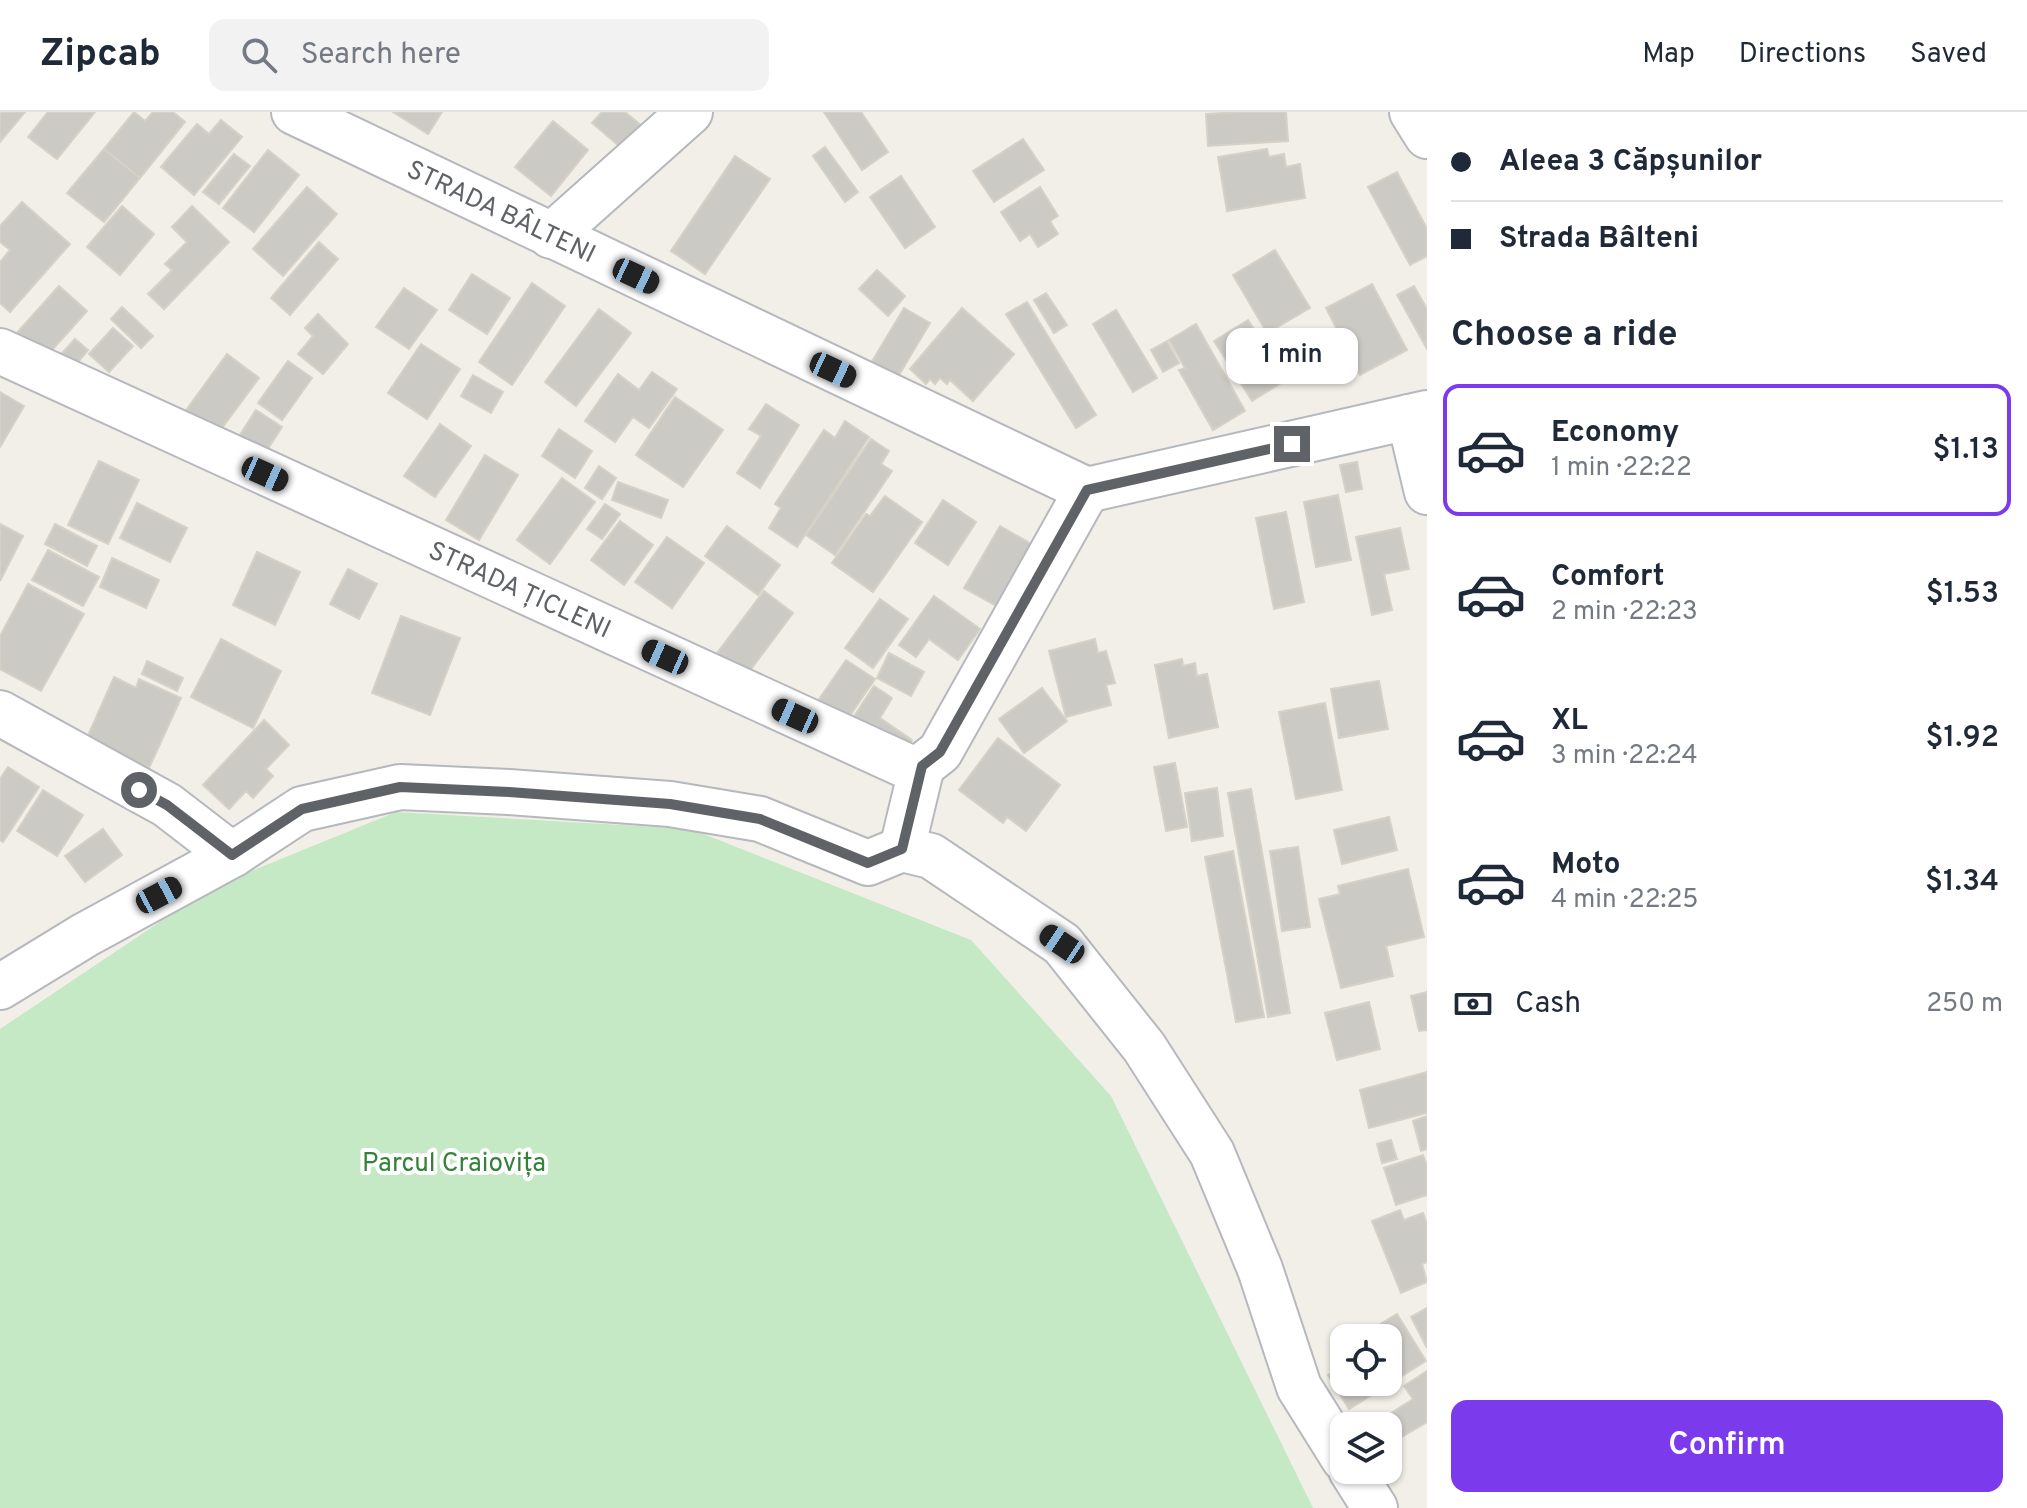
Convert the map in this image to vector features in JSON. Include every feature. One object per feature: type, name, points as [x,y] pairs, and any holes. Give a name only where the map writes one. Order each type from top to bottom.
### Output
[{"type":"street","name":"STRADA BÂLTENI","points":[[294,112],[1087,490]]},
{"type":"street","points":[[551,236],[690,112]]},
{"type":"street","points":[[1412,112],[1427,136]]},
{"type":"street","name":"STRADA ȚICLENI","points":[[0,351],[886,757],[911,768],[922,766]]},
{"type":"street","points":[[902,849],[922,766],[940,752],[1087,490],[1418,415],[1427,492]]},
{"type":"street","points":[[0,713],[167,805],[232,855]]},
{"type":"street","points":[[0,987],[85,935],[232,855],[302,809],[400,787],[670,804],[760,819],[868,863],[902,849],[931,856],[1062,944],[1144,1047],[1212,1153],[1260,1269],[1299,1387],[1330,1437]]},
{"type":"street","points":[[1360,1484],[1375,1508]]},
{"type":"green space","name":"Parcul Craiovița","points":[[396,812],[691,829],[971,940],[1111,1096],[1313,1508],[0,1508],[0,1029],[212,887]]},
{"type":"building","points":[[0,112],[25,112],[0,142]]},
{"type":"building","points":[[48,112],[95,112],[57,159],[28,137]]},
{"type":"building","points":[[134,112],[145,121],[153,112],[173,112],[185,122],[140,178],[104,149]]},
{"type":"building","points":[[393,112],[442,112],[428,134]]},
{"type":"building","points":[[602,112],[625,112],[643,127],[624,150],[592,123]]},
{"type":"building","points":[[824,112],[861,112],[888,152],[862,170]]},
{"type":"building","points":[[1286,112],[1288,141],[1208,146],[1206,114]]},
{"type":"building","points":[[221,120],[242,137],[194,195],[161,167],[197,124],[209,134]]},
{"type":"building","points":[[553,121],[588,150],[551,196],[515,167]]},
{"type":"building","points":[[1023,139],[1044,170],[994,202],[973,171]]},
{"type":"building","points":[[825,147],[858,192],[845,202],[813,156]]},
{"type":"building","points":[[104,149],[140,178],[104,222],[67,193]]},
{"type":"building","points":[[1267,149],[1269,157],[1284,154],[1286,167],[1300,164],[1305,198],[1227,211],[1218,157]]},
{"type":"building","points":[[268,150],[299,175],[254,232],[223,208]]},
{"type":"building","points":[[234,154],[250,166],[219,204],[203,192]]},
{"type":"building","points":[[735,156],[770,179],[705,274],[671,251]]},
{"type":"building","points":[[1397,172],[1427,229],[1427,256],[1410,265],[1368,187]]},
{"type":"building","points":[[901,176],[935,227],[905,248],[870,197]]},
{"type":"building","points":[[307,187],[337,214],[283,276],[253,249]]},
{"type":"building","points":[[1040,187],[1058,216],[1050,221],[1058,234],[1038,247],[1030,234],[1020,241],[1001,212]]},
{"type":"building","points":[[22,202],[70,244],[10,312],[0,303],[0,262],[10,250],[0,242],[0,226]]},
{"type":"building","points":[[122,206],[154,234],[120,275],[87,247]]},
{"type":"building","points":[[192,206],[229,242],[164,309],[148,294],[172,270],[165,264],[187,242],[172,227]]},
{"type":"building","points":[[319,242],[338,259],[290,315],[271,298]]},
{"type":"building","points":[[1275,250],[1310,308],[1267,333],[1233,275]]},
{"type":"building","points":[[877,270],[905,296],[888,316],[859,289]]},
{"type":"building","points":[[472,274],[510,298],[487,334],[449,310]]},
{"type":"building","points":[[532,283],[565,306],[512,385],[479,362]]},
{"type":"building","points":[[1372,284],[1407,350],[1360,375],[1326,308]]},
{"type":"building","points":[[59,286],[87,311],[43,360],[15,335]]},
{"type":"building","points":[[1414,286],[1427,309],[1426,347],[1397,295]]},
{"type":"building","points":[[404,288],[437,310],[409,349],[376,327]]},
{"type":"building","points":[[1046,293],[1067,325],[1054,333],[1034,300]]},
{"type":"building","points":[[1027,302],[1096,415],[1076,428],[1006,314]]},
{"type":"building","points":[[122,307],[153,336],[141,348],[111,319]]},
{"type":"building","points":[[904,308],[930,323],[896,380],[870,365]]},
{"type":"building","points":[[962,308],[1014,354],[973,401],[950,380],[947,384],[940,378],[935,384],[930,379],[926,384],[910,369]]},
{"type":"building","points":[[599,309],[631,333],[576,406],[545,382]]},
{"type":"building","points":[[1116,310],[1157,378],[1133,392],[1093,324]]},
{"type":"building","points":[[318,314],[348,344],[323,374],[298,354],[313,336],[305,328]]},
{"type":"building","points":[[1248,320],[1286,380],[1252,401],[1214,341]]},
{"type":"building","points":[[1196,324],[1245,411],[1213,430],[1179,370],[1185,368],[1169,340]]},
{"type":"building","points":[[113,328],[133,346],[109,372],[89,354]]},
{"type":"building","points":[[75,339],[88,350],[68,374],[54,362]]},
{"type":"building","points":[[1167,341],[1179,363],[1163,372],[1151,350]]},
{"type":"building","points":[[421,344],[460,369],[427,419],[388,393]]},
{"type":"building","points":[[227,354],[259,378],[216,436],[184,413]]},
{"type":"building","points":[[288,361],[312,378],[282,420],[258,403]]},
{"type":"building","points":[[652,372],[677,389],[649,428],[633,417],[615,442],[585,421],[618,374],[639,390]]},
{"type":"building","points":[[473,375],[503,392],[491,413],[461,396]]},
{"type":"building","points":[[0,392],[24,406],[0,447]]},
{"type":"building","points":[[675,397],[723,430],[683,487],[636,455]]},
{"type":"building","points":[[766,404],[799,425],[760,488],[737,473],[761,436],[749,429]]},
{"type":"building","points":[[256,410],[282,427],[262,458],[236,441]]},
{"type":"building","points":[[845,421],[869,437],[797,547],[769,528],[781,508],[775,504],[824,430],[835,438]]},
{"type":"building","points":[[440,424],[471,446],[435,497],[404,476]]},
{"type":"building","points":[[559,429],[592,451],[575,478],[542,456]]},
{"type":"building","points":[[871,439],[889,451],[881,464],[892,471],[835,555],[806,535]]},
{"type":"building","points":[[485,455],[518,475],[479,540],[446,520]]},
{"type":"building","points":[[99,461],[139,480],[108,544],[68,525]]},
{"type":"building","points":[[1357,462],[1362,489],[1346,492],[1340,465]]},
{"type":"building","points":[[599,466],[616,478],[602,499],[585,488]]},
{"type":"building","points":[[562,478],[595,502],[550,564],[517,540]]},
{"type":"building","points":[[618,482],[668,500],[661,518],[612,500]]},
{"type":"building","points":[[1338,495],[1351,560],[1316,567],[1304,502]]},
{"type":"building","points":[[885,496],[922,522],[873,592],[832,563],[866,514],[870,516]]},
{"type":"building","points":[[943,500],[976,522],[948,565],[915,543]]},
{"type":"building","points":[[137,503],[187,528],[170,562],[120,538]]},
{"type":"building","points":[[605,504],[620,514],[602,539],[587,529]]},
{"type":"building","points":[[1286,512],[1304,602],[1274,609],[1256,518]]},
{"type":"building","points":[[620,521],[653,545],[624,585],[591,560]]},
{"type":"building","points":[[0,524],[23,536],[0,581]]},
{"type":"building","points":[[55,524],[97,546],[87,566],[45,544]]},
{"type":"building","points":[[727,526],[780,565],[758,595],[705,556]]},
{"type":"building","points":[[1000,526],[1035,546],[1000,608],[964,588]]},
{"type":"building","points":[[1400,528],[1409,569],[1384,574],[1392,610],[1372,615],[1356,537]]},
{"type":"building","points":[[667,537],[704,563],[672,608],[635,582]]},
{"type":"building","points":[[48,550],[99,577],[83,606],[32,580]]},
{"type":"building","points":[[257,552],[300,572],[275,625],[233,605]]},
{"type":"building","points":[[112,558],[159,580],[146,608],[100,587]]},
{"type":"building","points":[[348,569],[377,584],[359,619],[330,604]]},
{"type":"building","points":[[28,584],[84,614],[41,691],[0,669],[0,636]]},
{"type":"building","points":[[764,591],[793,613],[746,676],[717,653]]},
{"type":"building","points":[[934,596],[980,629],[958,660],[929,639],[916,657],[899,645]]},
{"type":"building","points":[[880,599],[908,619],[873,668],[845,648]]},
{"type":"building","points":[[401,616],[460,638],[430,715],[372,693]]},
{"type":"building","points":[[221,639],[281,671],[253,728],[191,697]]},
{"type":"building","points":[[1095,639],[1098,653],[1106,651],[1115,683],[1106,685],[1111,705],[1066,717],[1049,651]]},
{"type":"building","points":[[889,653],[924,672],[911,696],[877,678]]},
{"type":"building","points":[[1182,659],[1183,666],[1195,663],[1197,676],[1207,674],[1218,727],[1169,738],[1155,665]]},
{"type":"building","points":[[846,660],[875,679],[840,730],[811,711]]},
{"type":"building","points":[[147,661],[183,678],[177,691],[142,674]]},
{"type":"building","points":[[114,677],[136,688],[139,679],[181,698],[149,768],[86,740]]},
{"type":"building","points":[[1379,681],[1388,729],[1339,738],[1331,689]]},
{"type":"building","points":[[874,686],[892,698],[880,718],[912,740],[897,762],[847,727]]},
{"type":"building","points":[[1042,688],[1067,721],[1024,753],[999,719]]},
{"type":"building","points":[[1325,703],[1342,790],[1296,799],[1279,712]]},
{"type":"building","points":[[264,720],[289,745],[266,769],[273,776],[253,798],[246,791],[229,809],[203,785]]},
{"type":"building","points":[[998,738],[1060,785],[1026,831],[1007,817],[1003,823],[959,790]]},
{"type":"building","points":[[1175,763],[1187,827],[1166,831],[1154,767]]},
{"type":"building","points":[[8,767],[39,787],[3,842],[0,840],[0,779]]},
{"type":"building","points":[[1217,788],[1223,836],[1192,841],[1185,793]]},
{"type":"building","points":[[1251,789],[1290,1013],[1268,1017],[1228,793]]},
{"type":"building","points":[[43,790],[83,815],[57,856],[17,831]]},
{"type":"building","points":[[1389,817],[1397,850],[1342,864],[1334,830]]},
{"type":"building","points":[[103,829],[122,855],[85,882],[65,856]]},
{"type":"building","points":[[1298,847],[1310,927],[1282,931],[1270,851]]},
{"type":"building","points":[[1233,851],[1264,1017],[1236,1022],[1205,857]]},
{"type":"building","points":[[1408,869],[1424,937],[1386,946],[1393,976],[1341,988],[1319,899],[1340,894],[1338,886]]},
{"type":"building","points":[[1427,992],[1427,1030],[1419,1031],[1411,996]]},
{"type":"building","points":[[1369,1002],[1380,1049],[1337,1060],[1325,1013]]},
{"type":"building","points":[[1427,1072],[1427,1113],[1369,1128],[1360,1090]]},
{"type":"building","points":[[1427,1116],[1427,1149],[1421,1151],[1413,1121]]},
{"type":"building","points":[[1391,1140],[1397,1159],[1382,1163],[1377,1144]]},
{"type":"building","points":[[1423,1155],[1427,1165],[1427,1195],[1396,1205],[1384,1168]]},
{"type":"building","points":[[1400,1210],[1404,1220],[1423,1213],[1427,1224],[1427,1262],[1422,1264],[1427,1282],[1401,1293],[1372,1221]]},
{"type":"building","points":[[1427,1308],[1427,1348],[1411,1317]]},
{"type":"building","points":[[1397,1314],[1426,1361],[1402,1376],[1402,1324],[1381,1324]]},
{"type":"building","points":[[1427,1371],[1427,1422],[1402,1437],[1402,1412],[1393,1412],[1413,1399],[1404,1386]]},
{"type":"building","points":[[1341,1396],[1370,1396],[1349,1409]]},
{"type":"route","points":[[139,790],[167,805],[232,855],[302,809],[400,787],[670,804],[760,819],[868,863],[902,849],[922,766],[940,752],[1087,490],[1292,444]]}]
